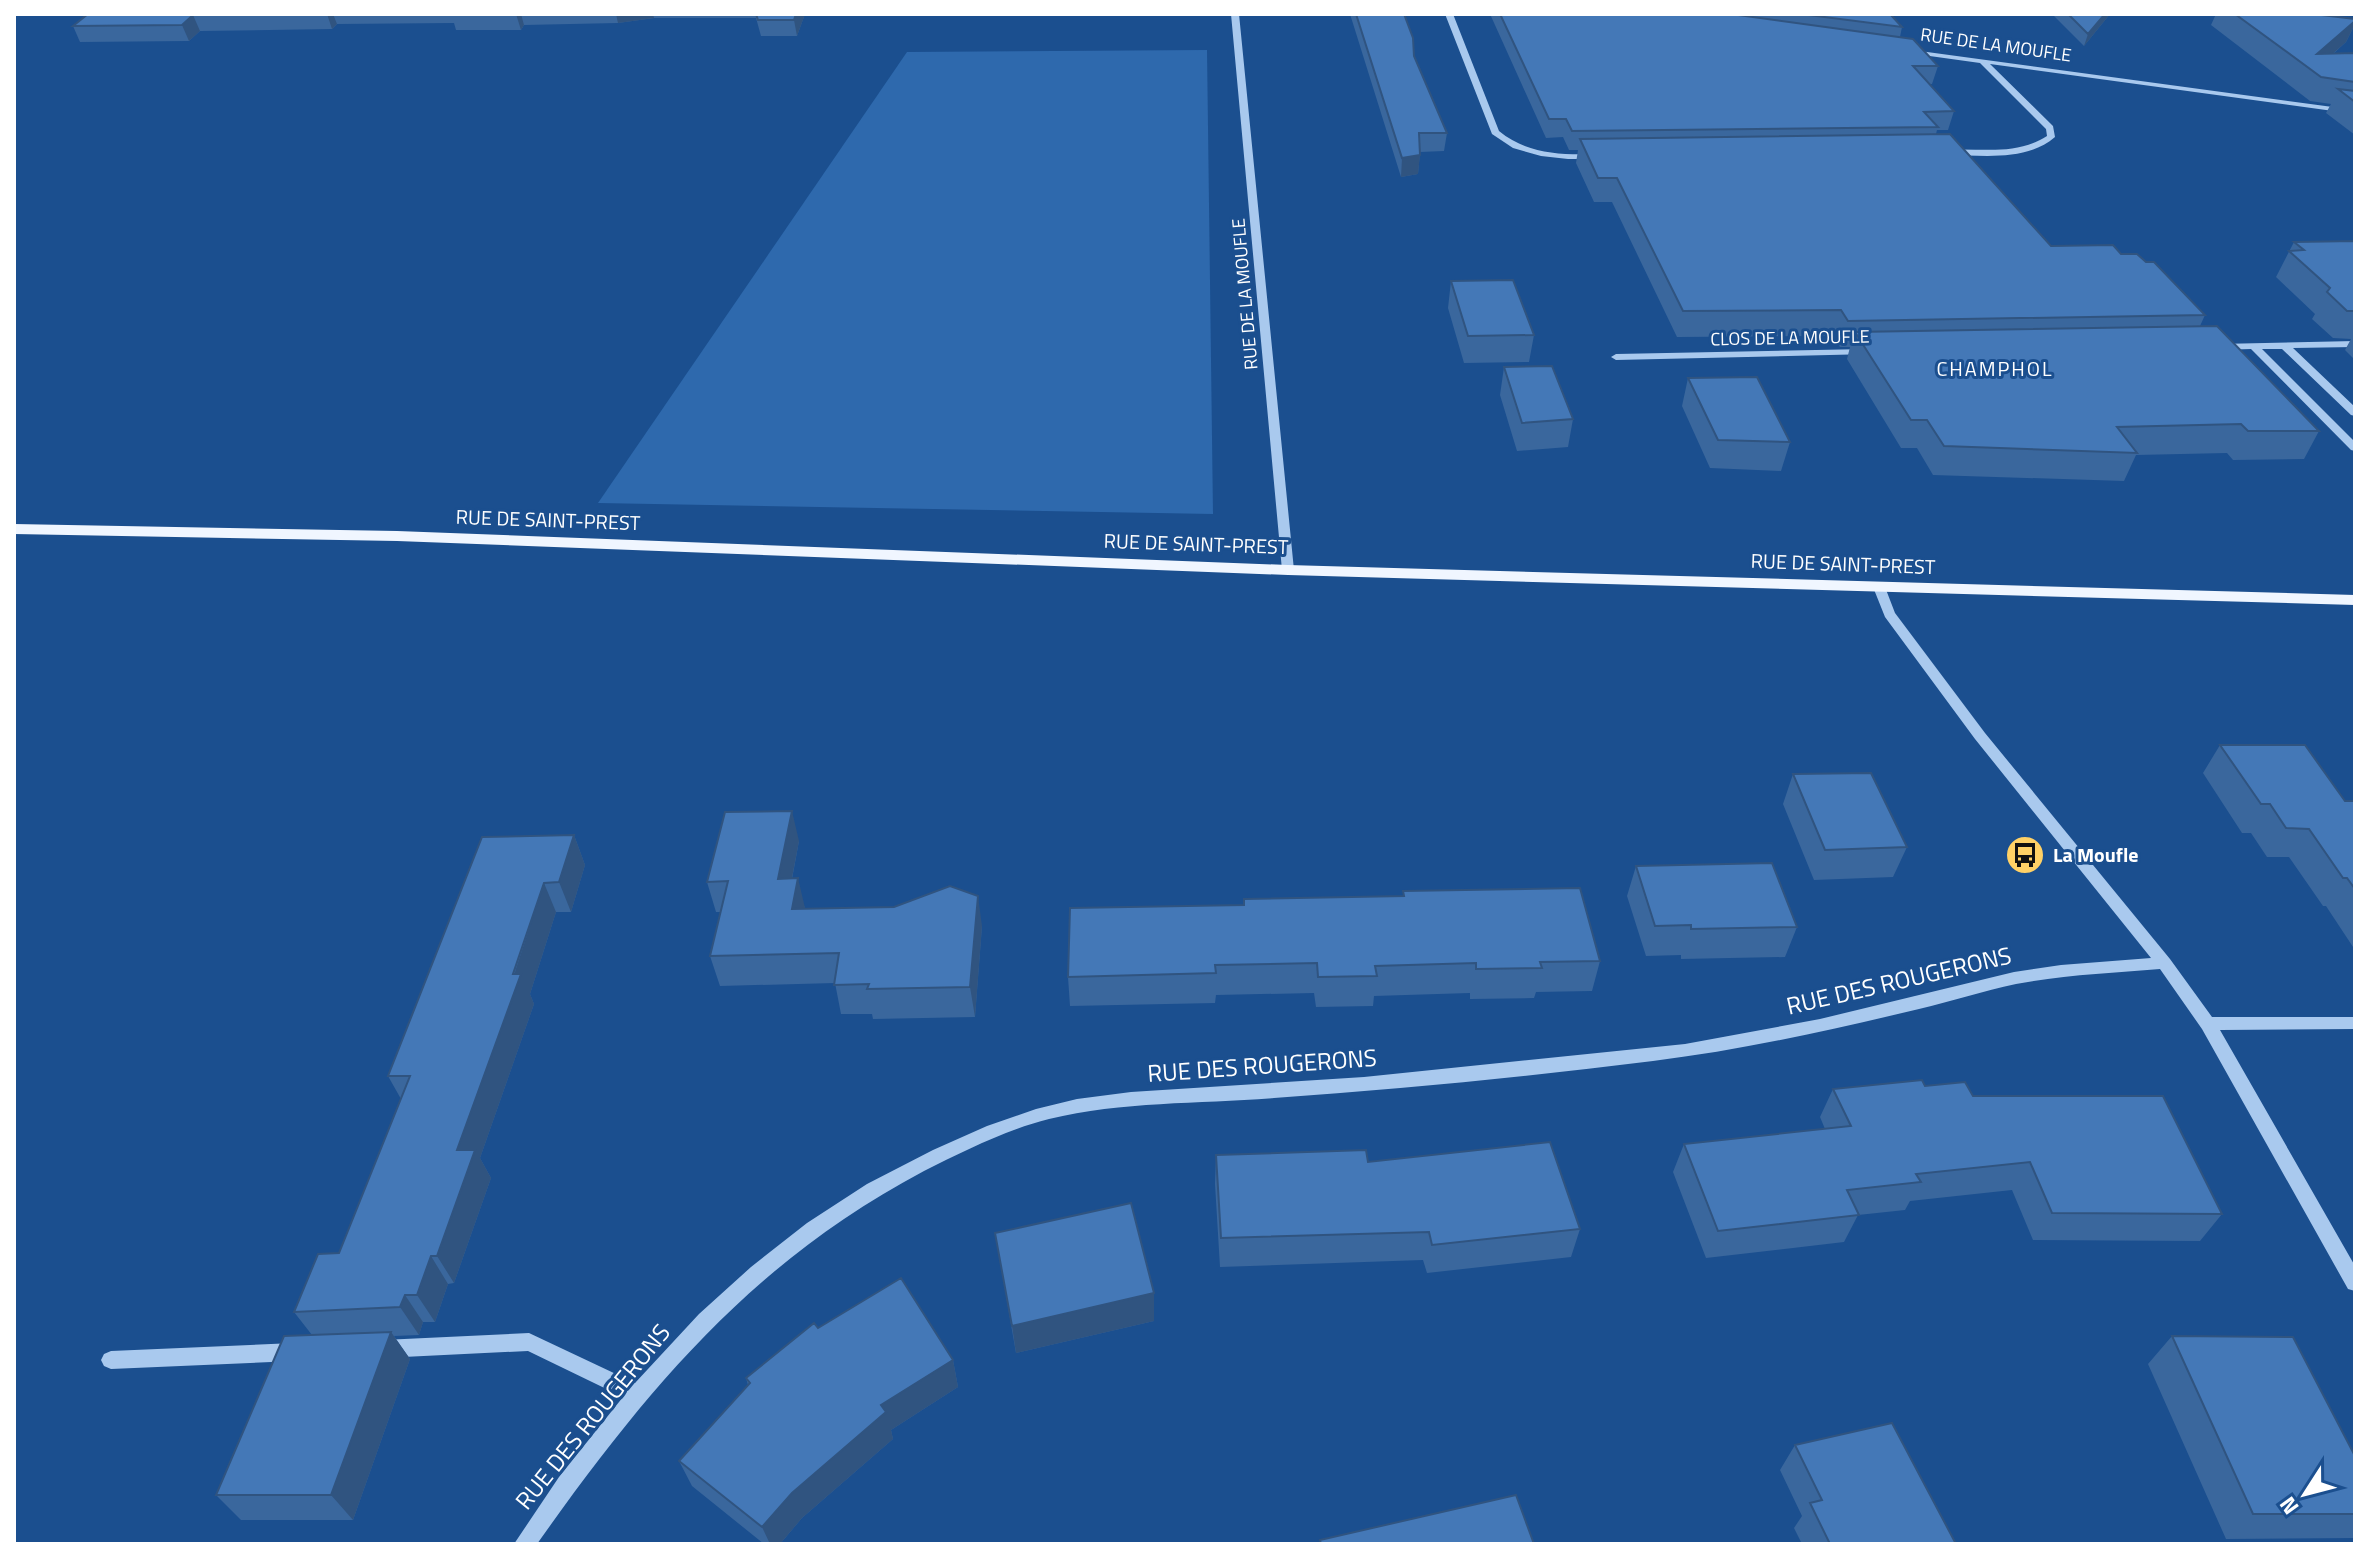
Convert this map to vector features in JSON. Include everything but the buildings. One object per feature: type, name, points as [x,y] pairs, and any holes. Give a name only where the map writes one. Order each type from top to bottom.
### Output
[{"type":"main road","name":"RUE DE SAINT-PREST","points":[[14,528],[429,537],[1288,570],[2355,600]]},
{"type":"street","name":"RUE DE LA MOUFLE","points":[[1235,14],[1288,570]]},
{"type":"street","points":[[1449,14],[1495,132],[1507,143],[1548,154],[1607,157]]},
{"type":"street","name":"RUE DE LA MOUFLE","points":[[1890,49],[2355,112]]},
{"type":"street","points":[[1935,152],[2030,149],[2051,137],[2050,128],[1982,61]]},
{"type":"street","points":[[2205,347],[2355,344]]},
{"type":"street","points":[[2284,345],[2355,413]]},
{"type":"street","points":[[2253,346],[2355,448]]},
{"type":"street","name":"CLOS DE LA MOUFLE","points":[[1616,357],[1887,352]]},
{"type":"street","points":[[1879,587],[1889,614],[1980,736],[2164,963],[2208,1024],[2355,1283]]},
{"type":"street","name":"RUE DES ROUGERONS","points":[[524,1544],[577,1468],[686,1338],[740,1286],[794,1241],[852,1199],[975,1138],[1045,1113],[1108,1102],[1269,1091],[1656,1054],[1803,1029],[2027,976],[2164,963]]},
{"type":"street","points":[[2208,1024],[2355,1023]]},
{"type":"street","points":[[359,1350],[529,1342],[637,1394]]},
{"type":"street","points":[[111,1360],[312,1352]]},
{"type":"shaded area","points":[[1207,50],[1213,514],[598,503],[907,52]]},
{"type":"place","name":"La Moufle","points":[[2025,855]]},
{"type":"district","name":"CHAMPHOL","points":[[1995,369]]}]
